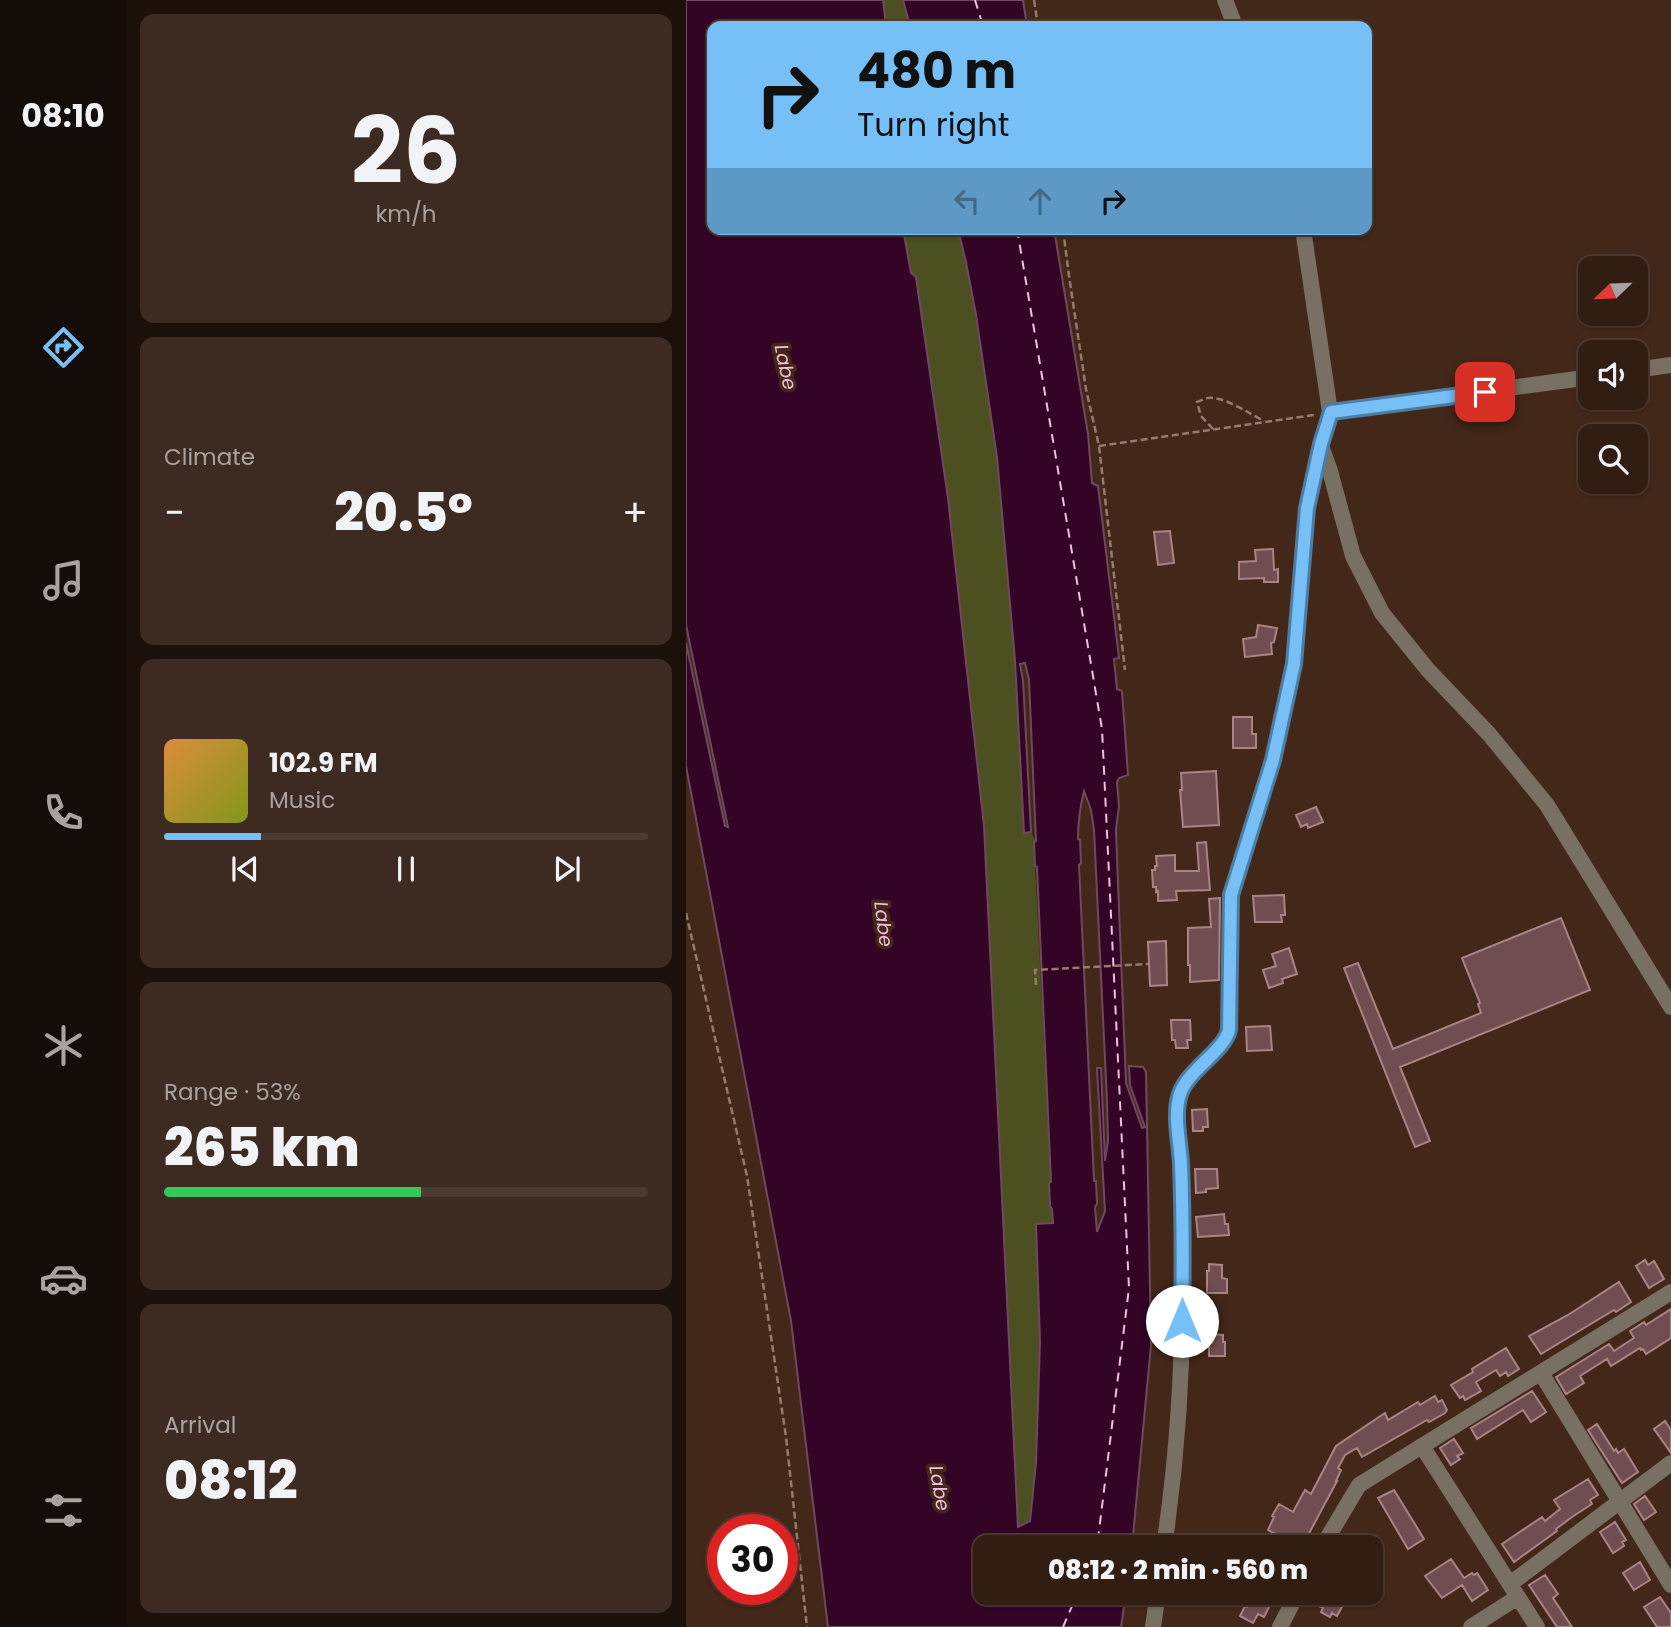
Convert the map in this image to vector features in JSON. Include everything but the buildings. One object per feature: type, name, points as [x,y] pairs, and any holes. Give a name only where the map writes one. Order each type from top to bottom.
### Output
[{"type":"street","points":[[1225,0],[1233,21]]},
{"type":"street","points":[[1165,1535],[1178,1434],[1183,1298],[1181,1164],[1177,1113],[1180,1093],[1193,1073],[1227,1039],[1229,1030],[1231,895],[1273,760],[1294,664],[1307,508],[1331,412],[1304,235]]},
{"type":"street","points":[[1648,368],[1671,365]]},
{"type":"street","points":[[1331,412],[1578,379]]},
{"type":"street","points":[[1321,444],[1353,556],[1382,613],[1428,670],[1489,734],[1547,805],[1671,1007]]},
{"type":"street","points":[[1329,1535],[1359,1485],[1671,1292]]},
{"type":"street","points":[[1541,1373],[1671,1586]]},
{"type":"street","points":[[1422,1446],[1537,1627]]},
{"type":"street","points":[[1471,1627],[1618,1501],[1671,1464]]},
{"type":"street","points":[[1153,1627],[1156,1605]]},
{"type":"street","points":[[1280,1627],[1291,1605]]},
{"type":"path","points":[[1034,0],[1037,21]]},
{"type":"path","points":[[1064,235],[1086,388],[1099,446],[1125,670]]},
{"type":"path","points":[[1213,429],[1201,416],[1197,402],[1207,398],[1218,399],[1266,422]]},
{"type":"path","points":[[1099,446],[1331,412]]},
{"type":"path","points":[[686,913],[747,1175],[786,1437],[807,1627]]},
{"type":"path","points":[[1035,985],[1034,970],[1148,964]]},
{"type":"green space","points":[[883,0],[903,0],[909,21],[885,21]]},
{"type":"green space","points":[[904,235],[959,235],[966,262],[997,457],[1015,660],[1024,833],[1031,832],[1036,842],[1050,1206],[1053,1223],[1036,1224],[1040,1342],[1036,1463],[1030,1522],[1018,1528],[984,826],[935,404]]},
{"type":"water","name":"Labe","points":[[686,0],[883,0],[885,21],[707,21],[707,235],[904,235],[911,273],[916,277],[948,498],[984,826],[1018,1527],[1030,1521],[1036,1463],[1040,1342],[1036,1224],[1053,1223],[1050,1206],[1029,680],[1025,663],[1020,664],[1031,832],[1024,833],[1015,660],[997,457],[976,315],[959,235],[1055,235],[1088,434],[1092,483],[1098,486],[1119,658],[1114,659],[1117,689],[1122,691],[1128,775],[1119,778],[1117,782],[1119,806],[1116,829],[1126,1083],[1142,1128],[1145,1127],[1130,1085],[1129,1066],[1143,1067],[1146,1072],[1151,1345],[1133,1535],[973,1535],[973,1605],[1124,1605],[1121,1627],[828,1627],[791,1321],[686,766],[686,643],[725,826],[728,827],[686,625]],"holes":[[[1084,791],[1094,830],[1108,1141],[1105,1161],[1101,1068],[1097,1068],[1105,1211],[1097,1232],[1078,839]]]},
{"type":"water","points":[[903,0],[1023,0],[1026,21],[909,21]]},
{"type":"ferry route","points":[[975,0],[981,21]]},
{"type":"ferry route","points":[[1018,235],[1102,729],[1129,1288],[1098,1535]]},
{"type":"ferry route","points":[[1063,1627],[1072,1605]]},
{"type":"route","points":[[1182,1321],[1181,1164],[1177,1113],[1180,1093],[1193,1073],[1227,1039],[1229,1030],[1231,895],[1273,760],[1294,664],[1307,508],[1331,412],[1485,392]]}]
